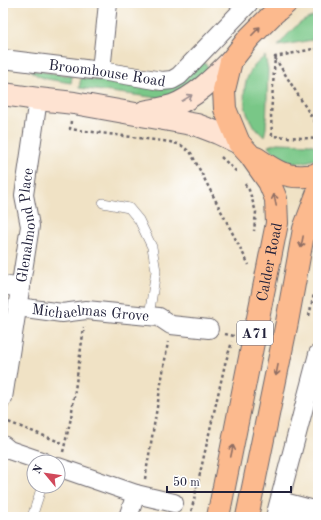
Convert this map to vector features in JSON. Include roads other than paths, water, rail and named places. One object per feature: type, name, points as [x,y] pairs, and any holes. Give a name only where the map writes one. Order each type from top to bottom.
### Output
[{"type":"main road","name":"Calder Road","points":[[218,517],[277,223],[276,199],[269,182],[244,149],[225,109],[224,90],[231,61],[249,38],[286,3]]},
{"type":"main road","name":"Broomhouse Road","points":[[137,114],[172,106],[188,98],[213,79],[231,61]]},
{"type":"main road","name":"Broomhouse Road","points":[[3,94],[74,103],[197,125],[218,133],[244,149]]},
{"type":"main road","points":[[244,149],[278,173],[295,177],[315,175],[318,173]]},
{"type":"main road","name":"Calder Road","points":[[247,517],[304,229],[318,192]]},
{"type":"street","points":[[101,71],[108,3]]},
{"type":"street","name":"Broomhouse Road","points":[[3,59],[101,71],[162,81],[172,80],[179,76],[201,54],[249,3]]},
{"type":"street","name":"Glenalmond Place","points":[[3,398],[30,226],[24,195],[38,99]]},
{"type":"street","points":[[3,286],[21,288]]},
{"type":"street","name":"Michaelmas Grove","points":[[18,307],[62,313],[86,310],[159,317],[171,325],[210,329]]},
{"type":"street","points":[[318,354],[278,509],[318,511]]},
{"type":"street","points":[[3,445],[9,450],[26,456]]},
{"type":"street","points":[[66,470],[139,494],[174,503]]},
{"type":"street","points":[[128,517],[139,494]]},
{"type":"lane","points":[[103,204],[129,208],[139,220],[152,247],[156,271],[149,316]]},
{"type":"lane","points":[[32,517],[39,494]]}]
